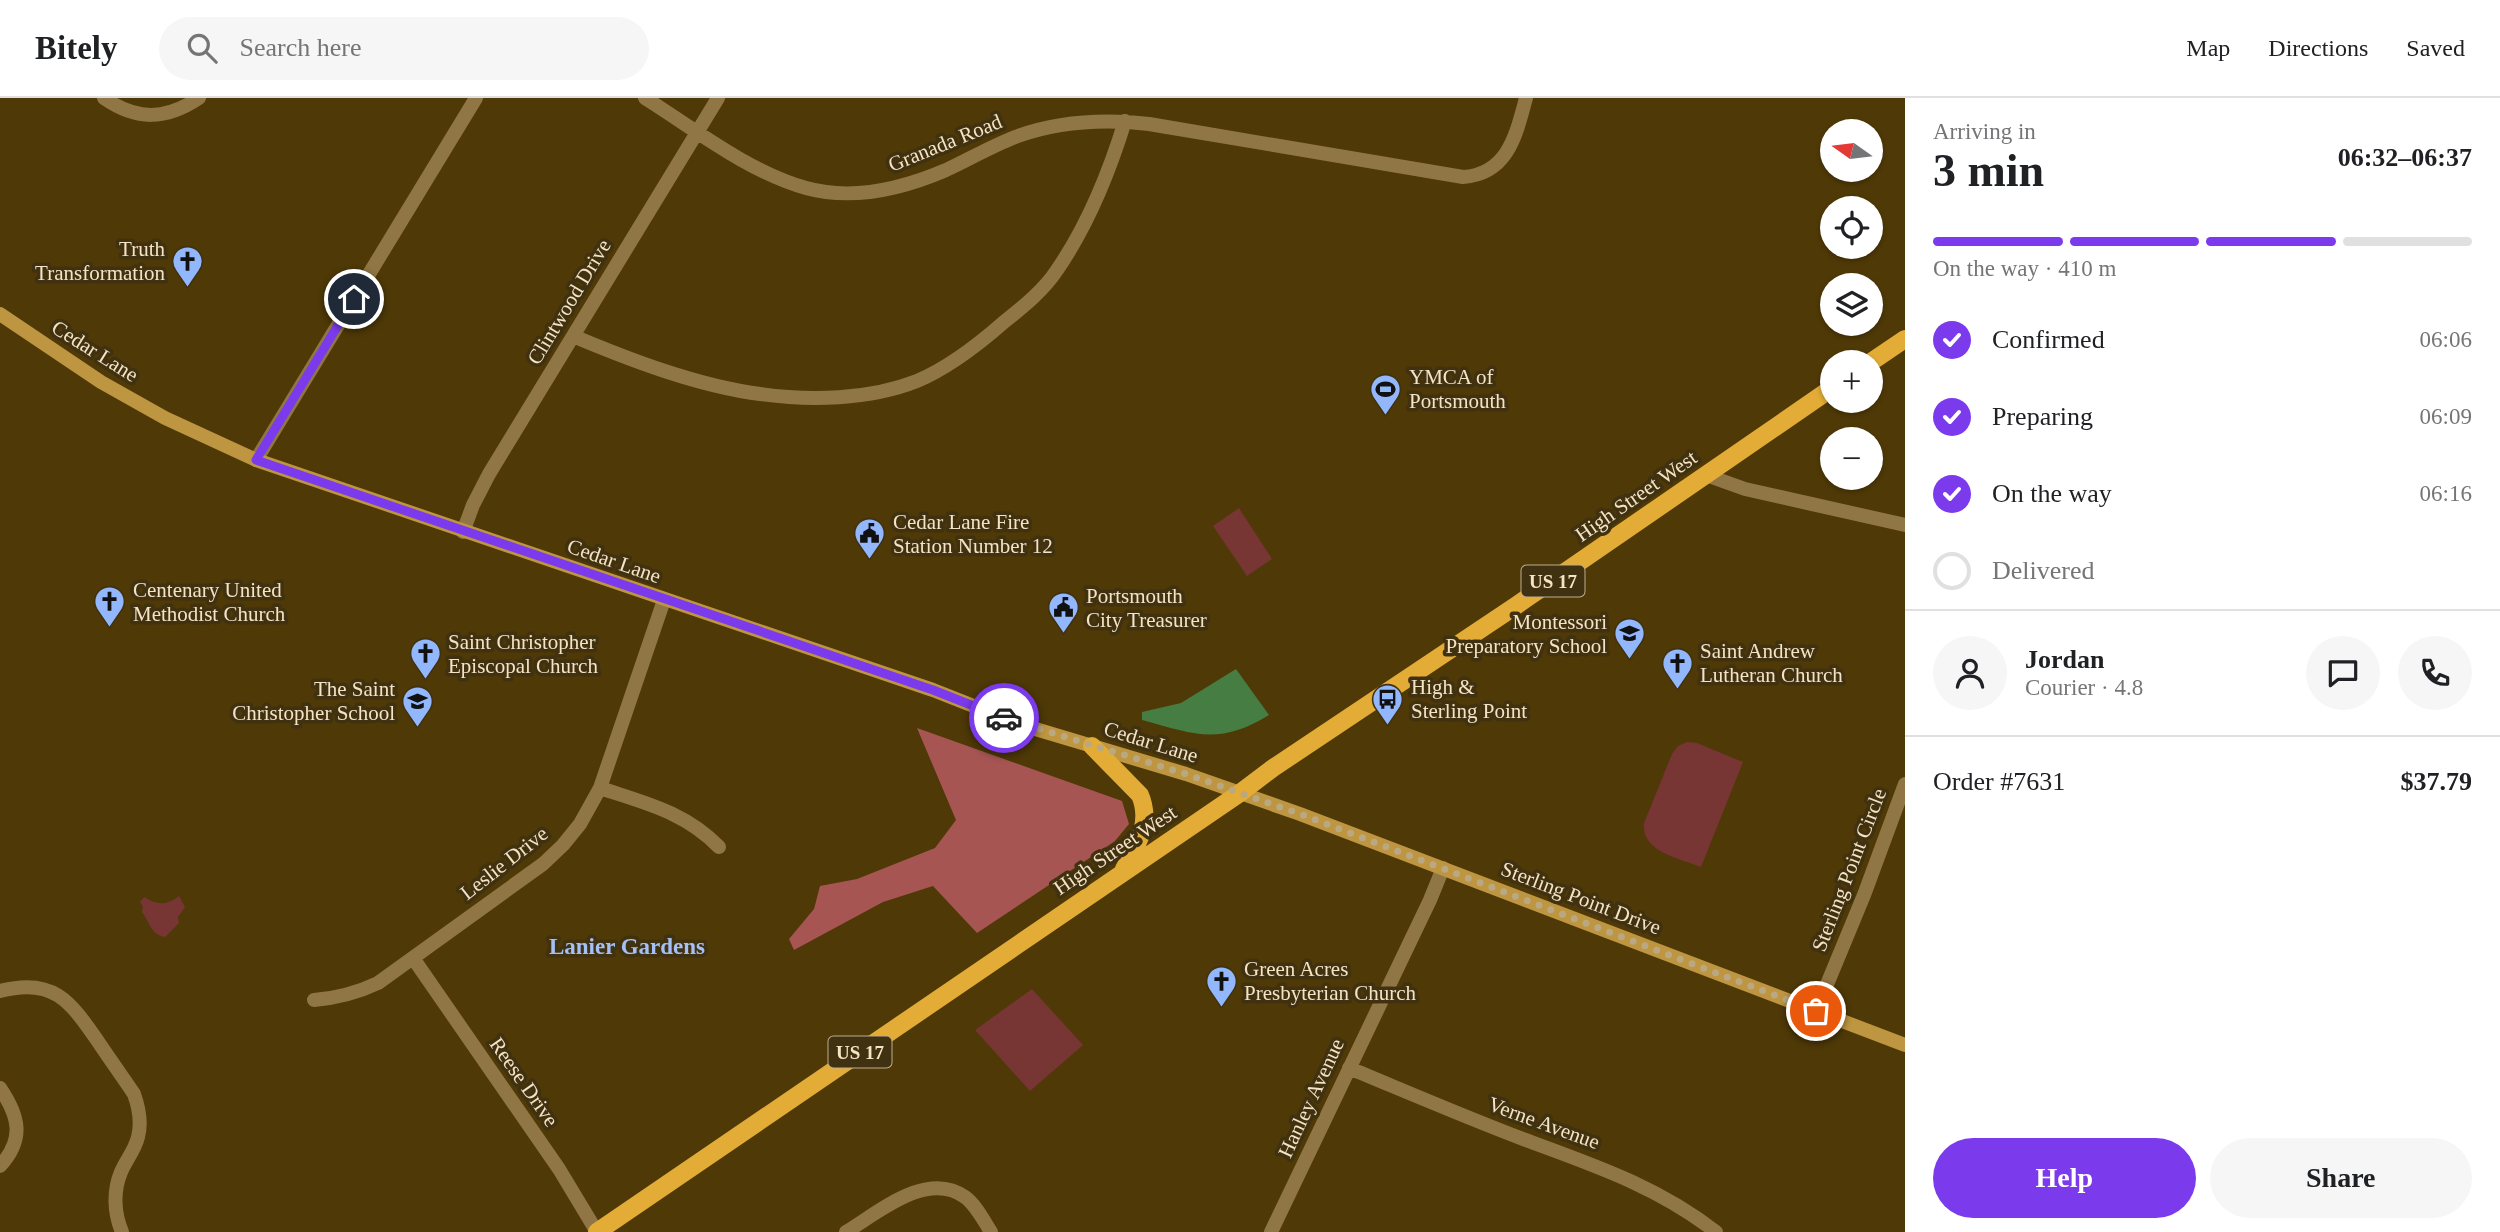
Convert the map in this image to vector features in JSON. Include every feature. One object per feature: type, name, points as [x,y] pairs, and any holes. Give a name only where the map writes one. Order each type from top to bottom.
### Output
[{"type":"main road","name":"Cedar Lane","points":[[0,314],[122,394],[186,428],[256,460],[933,690],[1022,725],[1240,793]]},
{"type":"main road","points":[[1883,354],[1905,339]]},
{"type":"main road","name":"High Street West","points":[[597,1232],[1820,396]]},
{"type":"main road","points":[[1092,746],[1140,796],[1144,806],[1143,833],[1123,873]]},
{"type":"main road","name":"Sterling Point Drive","points":[[1240,793],[1905,1045]]},
{"type":"street","points":[[104,98],[120,108],[151,116],[183,109],[199,98]]},
{"type":"street","points":[[256,460],[476,98]]},
{"type":"street","name":"Granada Road","points":[[645,98],[755,168],[809,189],[850,195],[883,190],[923,179],[995,145],[1051,127],[1083,122],[1125,121],[1463,177],[1476,176],[1499,163],[1507,153],[1526,98]]},
{"type":"street","name":"Clintwood Drive","points":[[463,532],[489,474],[718,98]]},
{"type":"street","points":[[573,335],[622,356],[724,387],[760,394],[796,398],[832,397],[868,393],[918,381],[989,336],[1021,309],[1056,272],[1100,191],[1125,121]]},
{"type":"street","points":[[1706,475],[1745,489],[1905,525]]},
{"type":"street","name":"Leslie Drive","points":[[314,1000],[336,998],[378,984],[543,864],[563,845],[580,824],[600,788],[664,600]]},
{"type":"street","name":"Sterling Point Circle","points":[[1816,1011],[1864,895],[1905,784]]},
{"type":"street","points":[[600,788],[674,813],[707,835],[719,847]]},
{"type":"street","name":"Hanley Avenue","points":[[1271,1232],[1443,868]]},
{"type":"street","name":"Reese Drive","points":[[413,958],[559,1169],[597,1232]]},
{"type":"street","points":[[0,991],[18,987],[35,988],[51,992],[74,1006],[134,1094],[139,1108],[138,1140],[121,1172],[116,1188],[117,1230]]},
{"type":"street","name":"Verne Avenue","points":[[1349,1068],[1436,1105],[1603,1167],[1658,1194],[1716,1232]]},
{"type":"street","points":[[0,1088],[12,1106],[17,1133],[13,1147],[0,1166]]},
{"type":"street","points":[[846,1232],[925,1188],[939,1188],[964,1197],[992,1232]]},
{"type":"shaded area","points":[[1239,508],[1272,559],[1247,576],[1213,526]]},
{"type":"shaded area","points":[[1236,669],[1269,715],[1251,725],[1221,734],[1192,733],[1142,720],[1142,712],[1181,703]]},
{"type":"shaded area","points":[[917,728],[1122,801],[1129,824],[1115,841],[977,933],[933,886],[883,902],[794,950],[789,939],[814,909],[820,886],[857,879],[935,848],[956,820]]},
{"type":"shaded area","points":[[1687,742],[1697,743],[1743,762],[1701,867],[1663,852],[1649,841],[1645,833],[1644,823],[1672,754],[1678,746]]},
{"type":"shaded area","points":[[179,896],[185,907],[178,917],[179,923],[165,937],[156,934],[142,912],[140,902],[144,897],[153,902],[166,903]]},
{"type":"shaded area","points":[[1032,989],[1083,1045],[1030,1091],[975,1030]]},
{"type":"way so far","points":[[1004,718],[1186,774],[1300,814],[1816,1011]]},
{"type":"place","name":"Truth Transformation","points":[[188,288]]},
{"type":"place","name":"YMCA of Portsmouth","points":[[1386,416]]},
{"type":"place","name":"Cedar Lane Fire Station Number 12","points":[[870,561]]},
{"type":"place","name":"Centenary United Methodist Church","points":[[110,629]]},
{"type":"place","name":"Portsmouth City Treasurer","points":[[1063,635]]},
{"type":"place","name":"Montessori Preparatory School","points":[[1630,661]]},
{"type":"place","name":"Saint Christopher Episcopal Church","points":[[425,681]]},
{"type":"place","name":"Saint Andrew Lutheran Church","points":[[1677,690]]},
{"type":"place","name":"High & Sterling Point","points":[[1388,726]]},
{"type":"place","name":"The Saint Christopher School","points":[[418,728]]},
{"type":"place","name":"Green Acres Presbyterian Church","points":[[1221,1008]]},
{"type":"district","name":"Lanier Gardens","points":[[627,946]]},
{"type":"route","points":[[354,299],[256,460],[933,690],[1004,718]]}]
